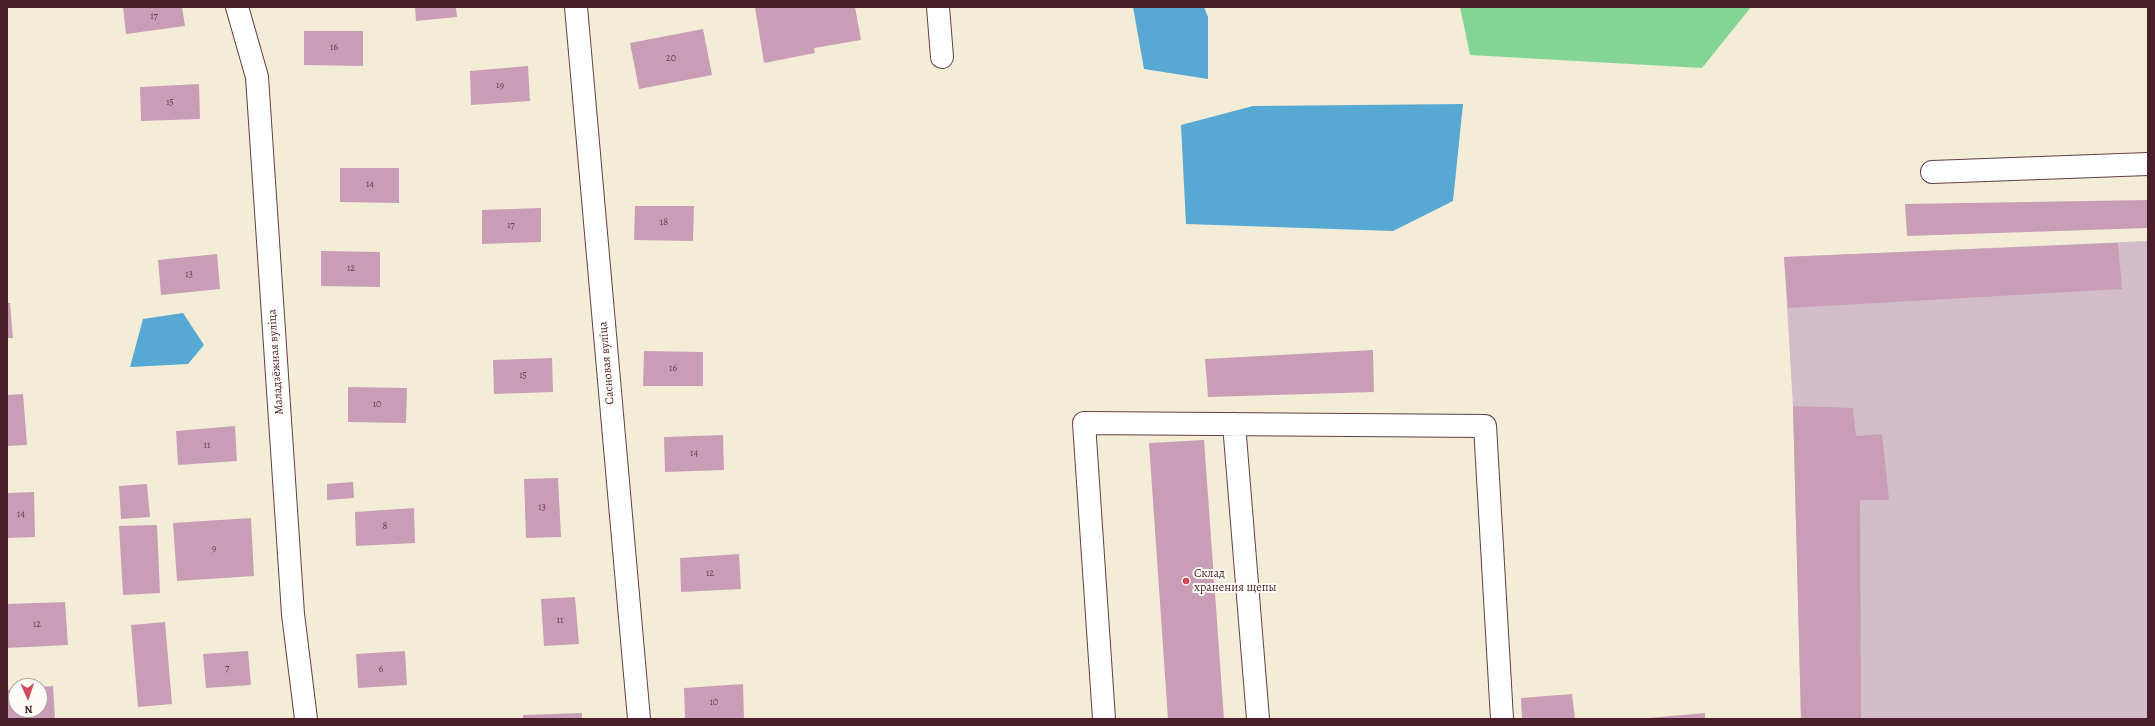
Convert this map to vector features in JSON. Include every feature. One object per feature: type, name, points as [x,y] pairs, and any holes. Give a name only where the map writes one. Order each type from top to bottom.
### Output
[{"type":"street","name":"Маладзёжная вуліца","points":[[237,7],[257,77],[293,614],[306,719]]},
{"type":"street","name":"Сасновая вуліца","points":[[576,7],[639,719]]},
{"type":"street","points":[[938,7],[942,58]]},
{"type":"street","points":[[1932,172],[2148,164]]},
{"type":"street","points":[[1104,719],[1084,423],[1485,426],[1502,719]]},
{"type":"street","points":[[1234,424],[1258,719]]},
{"type":"shaded area","points":[[2148,241],[2148,719],[1801,719],[1793,406],[1784,257]]},
{"type":"green space","points":[[1460,7],[1751,7],[1702,68],[1470,55]]},
{"type":"water","points":[[1133,7],[1204,7],[1208,17],[1208,79],[1144,69]]},
{"type":"water","points":[[1463,104],[1453,201],[1393,231],[1186,224],[1181,125],[1253,106]]},
{"type":"water","points":[[183,313],[204,345],[188,364],[130,367],[143,319]]},
{"type":"building","points":[[123,7],[182,7],[185,26],[126,34]]},
{"type":"building","points":[[415,7],[456,7],[457,17],[416,21]]},
{"type":"building","points":[[755,7],[855,7],[861,40],[814,48],[815,53],[764,63]]},
{"type":"building","points":[[703,29],[712,75],[639,89],[630,43]]},
{"type":"building","points":[[304,31],[363,31],[363,66],[304,65]]},
{"type":"building","points":[[528,66],[530,101],[471,105],[470,71]]},
{"type":"building","points":[[199,84],[200,119],[141,121],[140,87]]},
{"type":"building","points":[[340,168],[399,168],[399,203],[340,202]]},
{"type":"building","points":[[2148,200],[2148,228],[1907,236],[1905,204]]},
{"type":"building","points":[[635,206],[694,206],[693,241],[634,240]]},
{"type":"building","points":[[541,208],[541,242],[482,244],[482,210]]},
{"type":"building","points":[[2118,243],[2122,289],[1788,308],[1784,257]]},
{"type":"building","points":[[321,251],[380,252],[380,287],[321,286]]},
{"type":"building","points":[[217,254],[220,289],[161,295],[158,260]]},
{"type":"building","points":[[7,303],[10,303],[13,338],[7,338]]},
{"type":"building","points":[[1373,350],[1374,392],[1208,397],[1205,359]]},
{"type":"building","points":[[644,351],[703,352],[703,386],[643,386]]},
{"type":"building","points":[[552,358],[553,392],[494,394],[493,360]]},
{"type":"building","points":[[348,387],[407,388],[406,423],[348,422]]},
{"type":"building","points":[[23,394],[27,445],[7,446],[7,395]]},
{"type":"building","points":[[1793,406],[1853,408],[1856,436],[1882,434],[1889,500],[1860,500],[1861,719],[1801,719]]},
{"type":"building","points":[[235,426],[237,461],[178,465],[176,431]]},
{"type":"building","points":[[723,435],[724,470],[665,472],[664,437]]},
{"type":"building","name":"Склад хранения щепы","points":[[1204,440],[1224,719],[1168,719],[1149,443]]},
{"type":"building","points":[[558,478],[561,537],[526,538],[524,479]]},
{"type":"building","points":[[353,482],[354,498],[327,500],[327,484]]},
{"type":"building","points":[[147,484],[150,517],[121,519],[119,486]]},
{"type":"building","points":[[34,492],[35,537],[7,538],[7,493]]},
{"type":"building","points":[[414,508],[415,543],[356,546],[355,512]]},
{"type":"building","points":[[251,518],[254,576],[177,581],[173,523]]},
{"type":"building","points":[[157,525],[160,593],[123,595],[119,526]]},
{"type":"building","points":[[739,554],[741,589],[681,592],[680,558]]},
{"type":"building","points":[[575,597],[579,644],[544,646],[541,599]]},
{"type":"building","points":[[65,602],[68,645],[7,648],[7,604]]},
{"type":"building","points":[[165,622],[172,704],[138,707],[131,625]]},
{"type":"building","points":[[248,651],[251,685],[206,688],[203,654]]},
{"type":"building","points":[[405,651],[407,685],[358,688],[356,654]]},
{"type":"building","points":[[743,684],[744,719],[685,719],[684,688]]},
{"type":"building","points":[[48,686],[53,686],[55,719],[7,719],[8,690],[8,718],[48,718]]},
{"type":"building","points":[[1572,694],[1575,719],[1522,719],[1521,698]]},
{"type":"building","points":[[582,713],[582,719],[523,719],[523,715]]},
{"type":"building","points":[[1705,713],[1705,719],[1648,719],[1648,718]]},
{"type":"place","name":"Склад хранения щепы","points":[[1186,581]]}]
